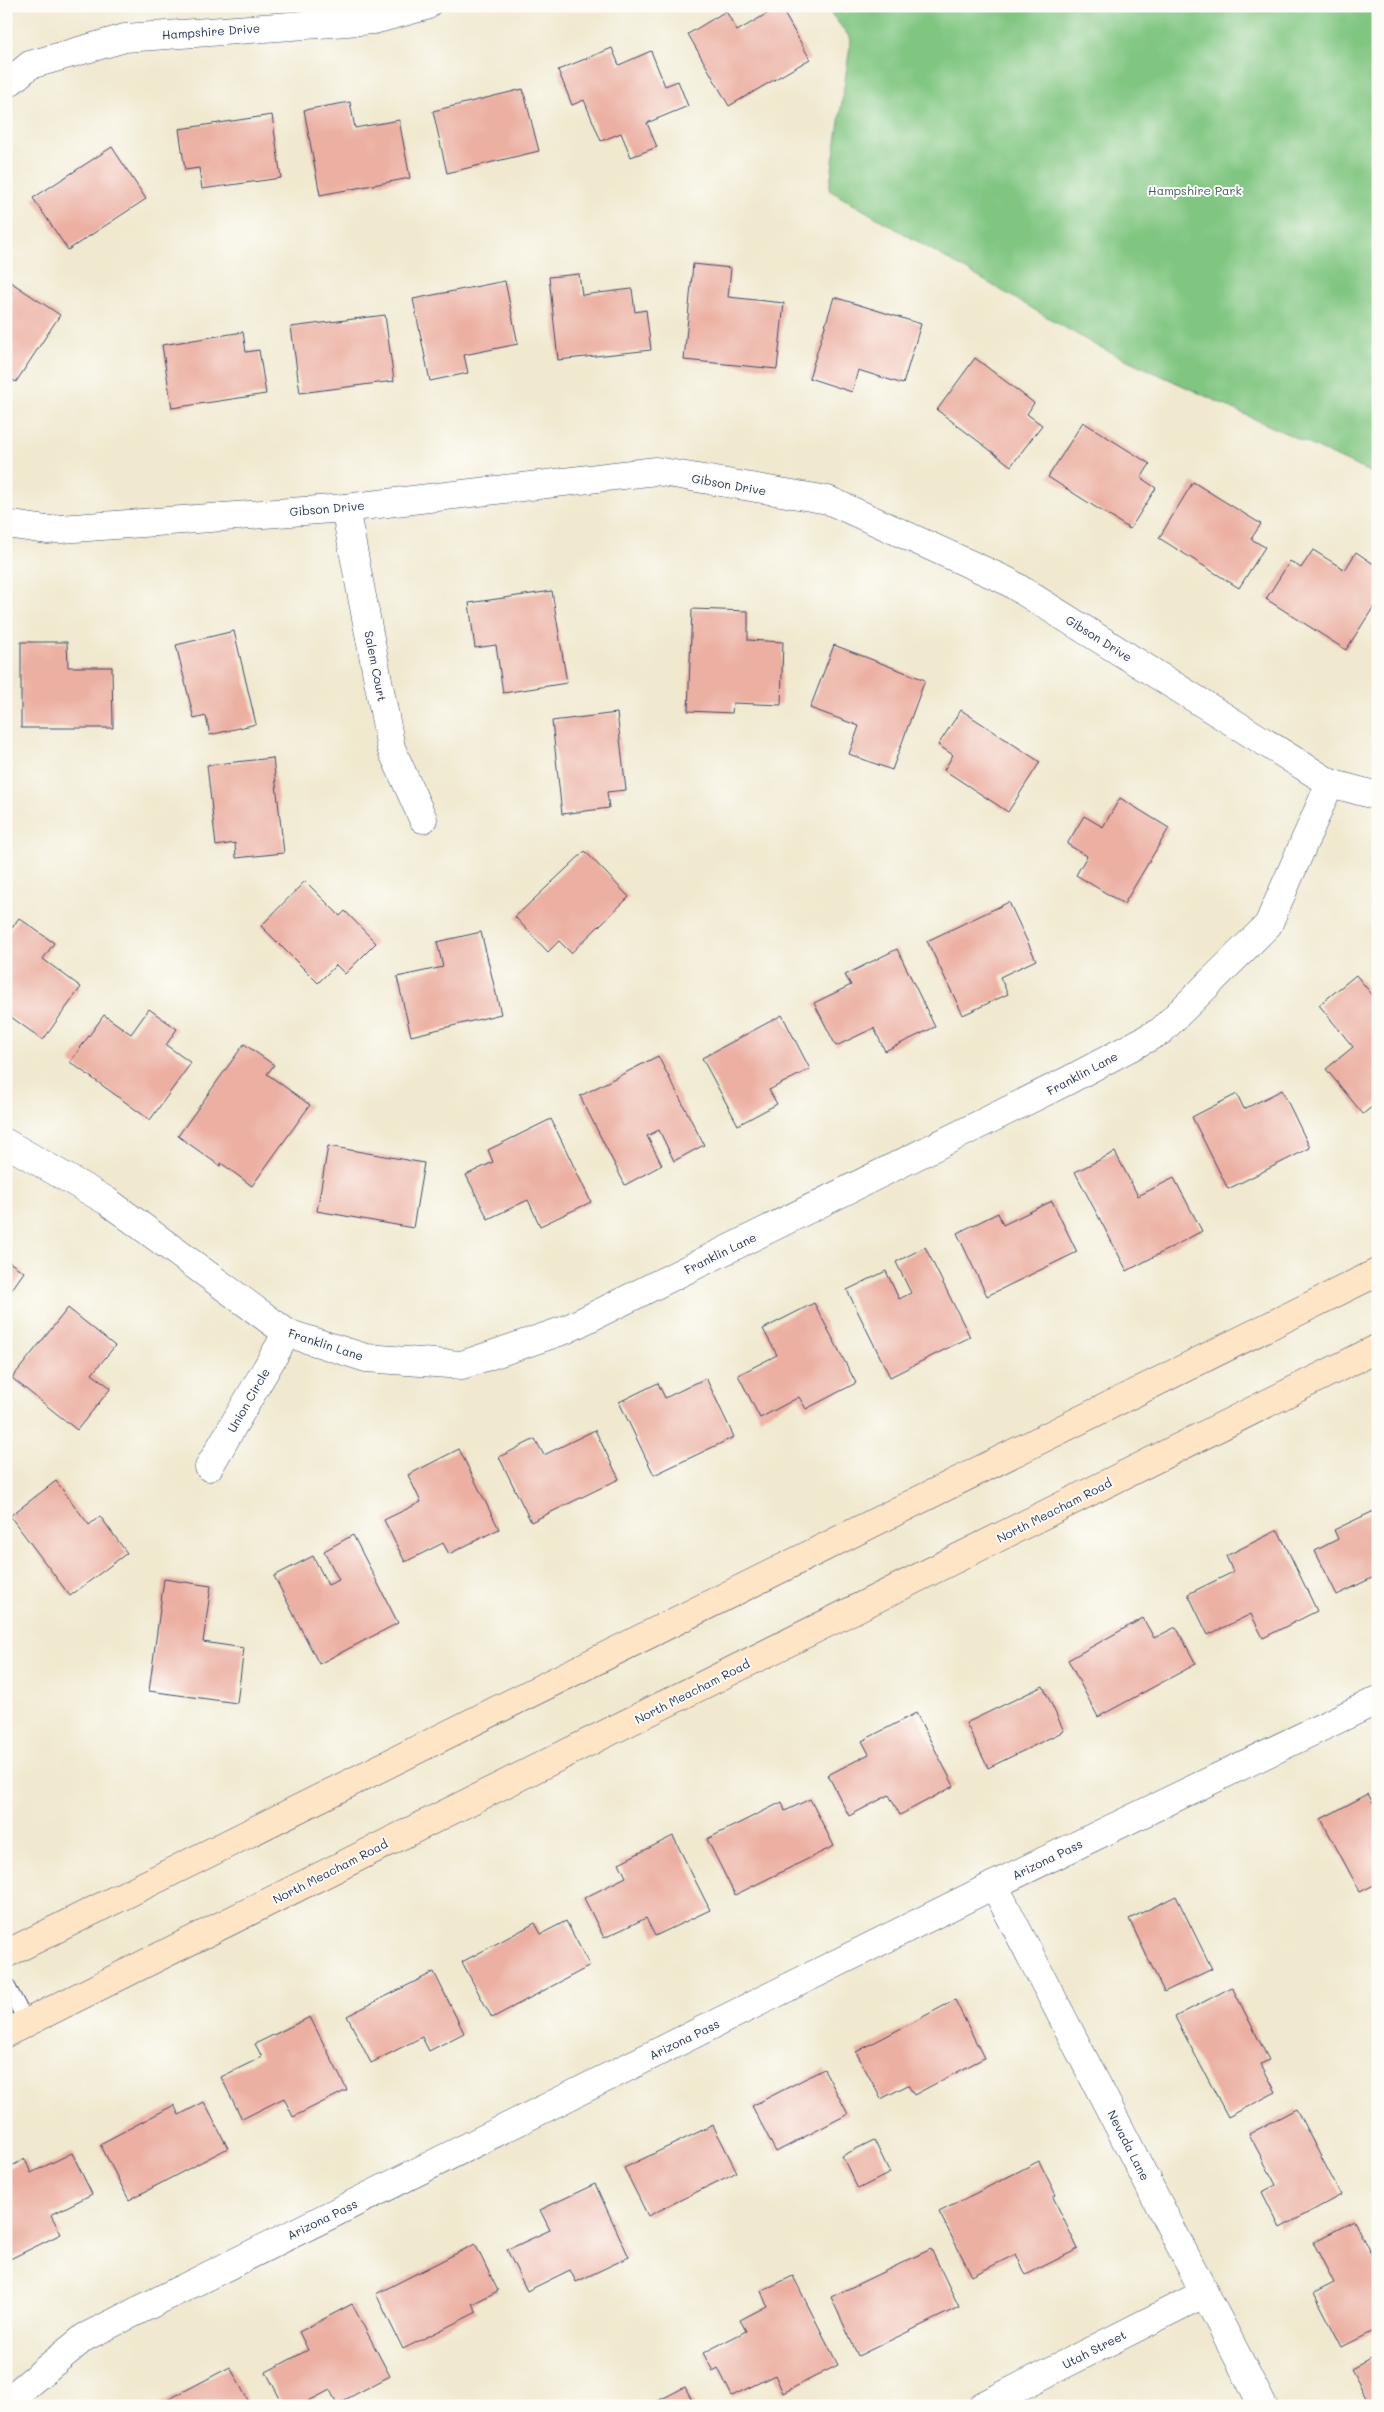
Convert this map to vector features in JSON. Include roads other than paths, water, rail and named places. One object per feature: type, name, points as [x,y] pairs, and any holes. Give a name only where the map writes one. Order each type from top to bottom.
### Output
[{"type":"main road","points":[[6,1954],[1378,1272]]},
{"type":"main road","name":"North Meacham Road","points":[[17,2028],[1378,1348]]},
{"type":"street","name":"Hampshire Drive","points":[[6,85],[30,65],[125,38],[374,20],[426,6]]},
{"type":"street","name":"Gibson Drive","points":[[6,524],[47,530],[345,508],[656,471],[828,500],[1007,581],[1330,783],[1378,796]]},
{"type":"street","name":"Salem Court","points":[[345,508],[392,748],[423,819]]},
{"type":"street","name":"Franklin Lane","points":[[6,1142],[107,1201],[287,1332],[366,1358],[462,1365],[565,1330],[1066,1081],[1161,1031],[1268,925],[1330,783]]},
{"type":"street","name":"Union Circle","points":[[209,1467],[287,1332]]},
{"type":"street","name":"Arizona Pass","points":[[6,2402],[85,2337],[994,1885],[1378,1700]]},
{"type":"street","name":"Nevada Lane","points":[[994,1885],[1262,2406]]},
{"type":"street","name":"Utah Street","points":[[982,2406],[1205,2292]]},
{"type":"lane","points":[[6,1984],[17,2028]]},
{"type":"park label","name":"Hampshire Park","points":[[1195,190]]}]
